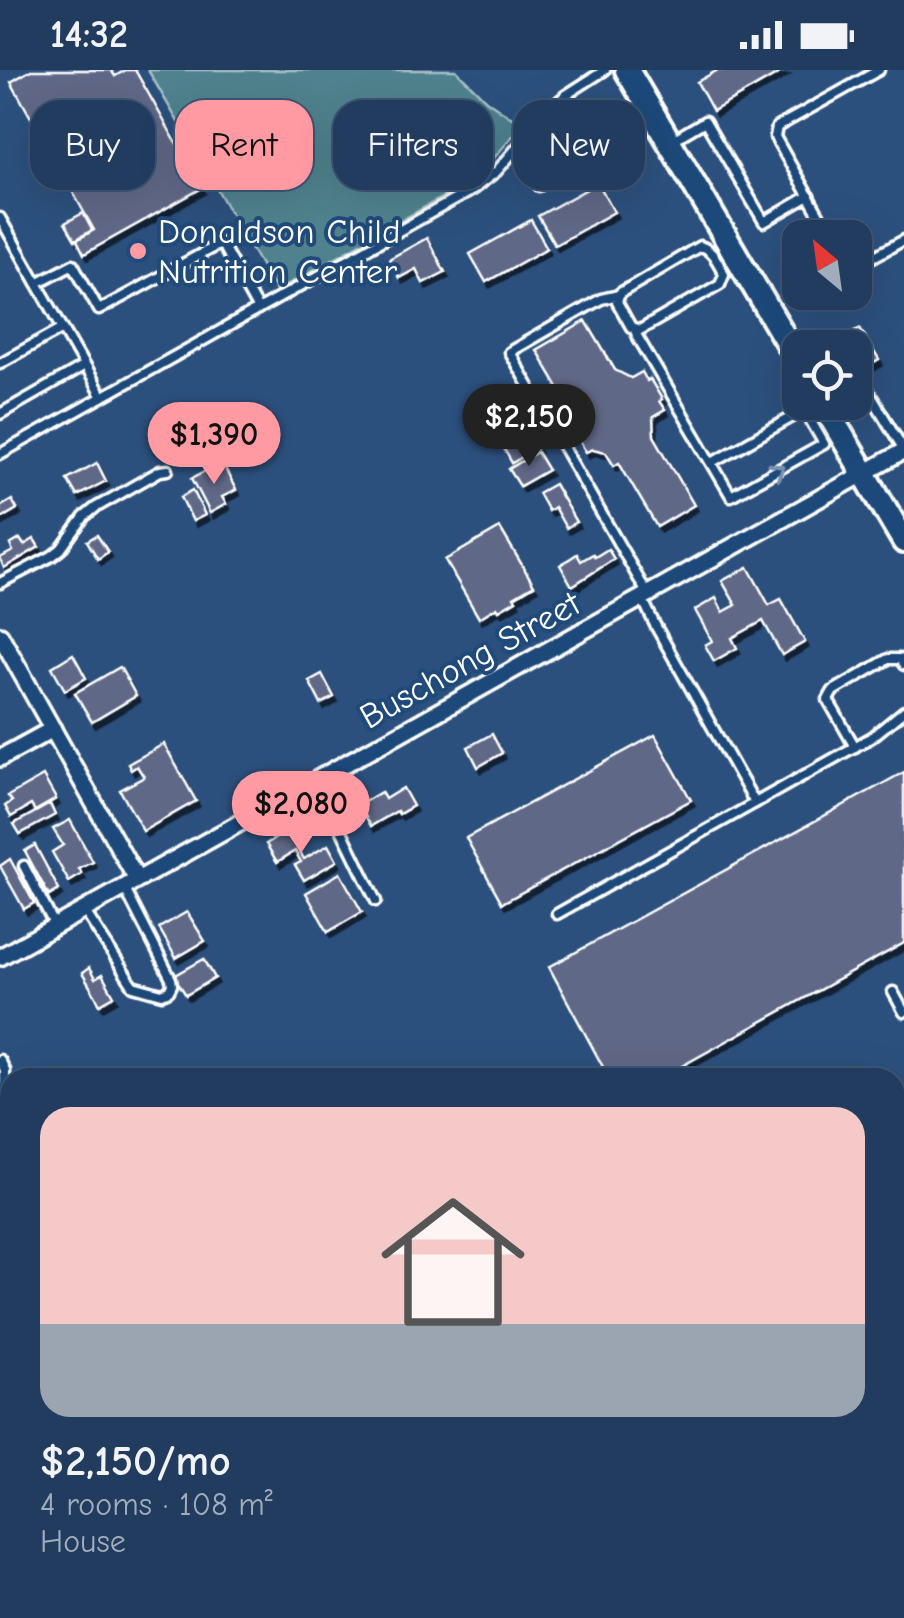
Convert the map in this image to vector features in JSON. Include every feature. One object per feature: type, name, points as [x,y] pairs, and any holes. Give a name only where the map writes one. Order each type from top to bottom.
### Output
[{"type":"main road","points":[[627,70],[669,142],[725,255],[782,338]]},
{"type":"main road","points":[[826,420],[904,541]]},
{"type":"street","name":"Buschong Street","points":[[0,956],[904,451]]},
{"type":"street","points":[[0,635],[53,729],[130,884]]},
{"type":"street","points":[[0,758],[53,729]]},
{"type":"lane","points":[[0,454],[472,190],[497,171],[558,102],[606,70]]},
{"type":"lane","points":[[822,220],[775,137],[778,127],[879,70]]},
{"type":"lane","points":[[645,125],[656,119]]},
{"type":"lane","points":[[669,142],[705,122],[764,222],[808,196]]},
{"type":"lane","points":[[0,218],[102,396]]},
{"type":"lane","points":[[872,258],[904,240]]},
{"type":"lane","points":[[37,284],[73,264],[99,310],[222,243],[258,310]]},
{"type":"lane","points":[[620,295],[616,302],[631,328],[640,330],[720,284],[725,255],[700,246],[620,295],[601,300],[509,352],[645,596],[655,626],[755,803]]},
{"type":"lane","points":[[0,363],[62,328]]},
{"type":"lane","points":[[636,329],[731,496],[824,444],[819,420]]},
{"type":"lane","points":[[0,414],[84,366]]},
{"type":"lane","points":[[872,397],[904,451]]},
{"type":"lane","points":[[713,462],[789,420]]},
{"type":"lane","points":[[0,583],[52,556],[94,508],[168,470]]},
{"type":"lane","points":[[855,747],[828,700],[833,691],[888,660],[900,659],[904,666]]},
{"type":"lane","points":[[557,914],[855,747],[904,711]]},
{"type":"lane","points":[[317,780],[376,901]]},
{"type":"lane","points":[[24,866],[55,926]]},
{"type":"lane","points":[[84,910],[132,986],[162,994],[169,991],[171,979],[130,884]]},
{"type":"lane","points":[[893,992],[904,1012]]},
{"type":"green space","points":[[148,70],[456,70],[486,100],[333,100],[333,190],[455,190],[276,291],[218,190],[313,190],[313,100],[175,100],[175,117]]},
{"type":"green space","points":[[493,105],[513,119],[513,136],[493,159]]},
{"type":"building","points":[[31,70],[111,70],[115,76],[135,70],[152,100],[30,100],[30,116],[11,82]]},
{"type":"building","points":[[718,70],[785,70],[713,111],[697,82]]},
{"type":"building","points":[[155,105],[175,140],[175,190],[198,190],[84,254],[77,240],[94,230],[72,190],[155,190]]},
{"type":"building","points":[[585,190],[602,190],[614,212],[555,245],[538,216]]},
{"type":"building","points":[[83,213],[92,230],[75,240],[65,223]]},
{"type":"building","points":[[531,220],[547,248],[486,282],[470,254]]},
{"type":"building","points":[[427,238],[445,272],[423,283],[416,269],[399,278],[389,259]]},
{"type":"building","points":[[586,321],[615,370],[631,378],[642,372],[662,399],[659,401],[665,410],[653,417],[654,436],[694,505],[657,527],[619,462],[614,465],[606,452],[586,452],[569,424],[576,420],[579,406],[572,394],[565,399],[536,350]]},
{"type":"building","points":[[514,409],[537,448],[512,463],[490,424]]},
{"type":"building","points":[[537,452],[548,470],[520,486],[509,469]]},
{"type":"building","points":[[97,463],[106,481],[77,496],[67,479]]},
{"type":"building","points":[[223,465],[236,490],[222,497],[226,504],[210,513],[192,478]]},
{"type":"building","points":[[554,484],[576,522],[566,528],[554,507],[548,511],[538,493]]},
{"type":"building","points":[[193,490],[205,515],[193,521],[181,497]]},
{"type":"building","points":[[12,500],[17,509],[0,519],[0,507]]},
{"type":"building","points":[[500,528],[534,585],[514,597],[516,600],[479,618],[445,560]]},
{"type":"building","points":[[97,535],[108,552],[98,559],[87,541]]},
{"type":"building","points":[[20,539],[24,545],[34,539],[39,547],[4,568],[0,558],[13,551],[10,545]]},
{"type":"building","points":[[608,549],[614,559],[572,586],[560,565],[577,554],[581,561]]},
{"type":"building","points":[[748,567],[769,605],[781,599],[805,642],[782,655],[763,621],[732,638],[737,648],[714,661],[705,645],[712,641],[695,610],[716,598],[723,612],[736,605],[722,581]]},
{"type":"building","points":[[73,654],[86,678],[65,690],[52,667]]},
{"type":"building","points":[[120,667],[136,696],[92,722],[75,693]]},
{"type":"building","points":[[322,674],[334,697],[321,704],[309,681]]},
{"type":"building","points":[[492,734],[502,753],[478,767],[468,747]]},
{"type":"building","points":[[655,735],[691,800],[502,903],[466,838]]},
{"type":"building","points":[[164,744],[196,801],[143,831],[120,790],[144,777],[137,766],[131,770],[128,764]]},
{"type":"building","points":[[904,772],[904,943],[678,1068],[604,1068],[549,967]]},
{"type":"building","points":[[43,776],[56,799],[35,811],[31,805],[11,817],[5,806],[12,801],[8,796]]},
{"type":"building","points":[[403,788],[413,806],[371,826],[359,805],[381,792],[385,799]]},
{"type":"building","points":[[50,804],[55,815],[20,834],[14,824]]},
{"type":"building","points":[[70,820],[93,862],[79,869],[82,874],[69,882],[52,852],[63,845],[53,829]]},
{"type":"building","points":[[288,831],[304,859],[328,845],[337,861],[304,880],[295,865],[301,862],[295,851],[277,862],[266,844]]},
{"type":"building","points":[[35,845],[59,890],[49,896],[25,851]]},
{"type":"building","points":[[10,859],[34,903],[24,909],[0,866]]},
{"type":"building","points":[[340,873],[362,912],[328,932],[306,893]]},
{"type":"building","points":[[187,912],[205,941],[176,958],[159,928]]},
{"type":"building","points":[[204,959],[215,978],[186,995],[174,976]]},
{"type":"building","points":[[89,968],[95,979],[102,975],[114,996],[100,1004],[82,973]]},
{"type":"place","name":"Donaldson Child Nutrition Center","points":[[138,251]]}]
